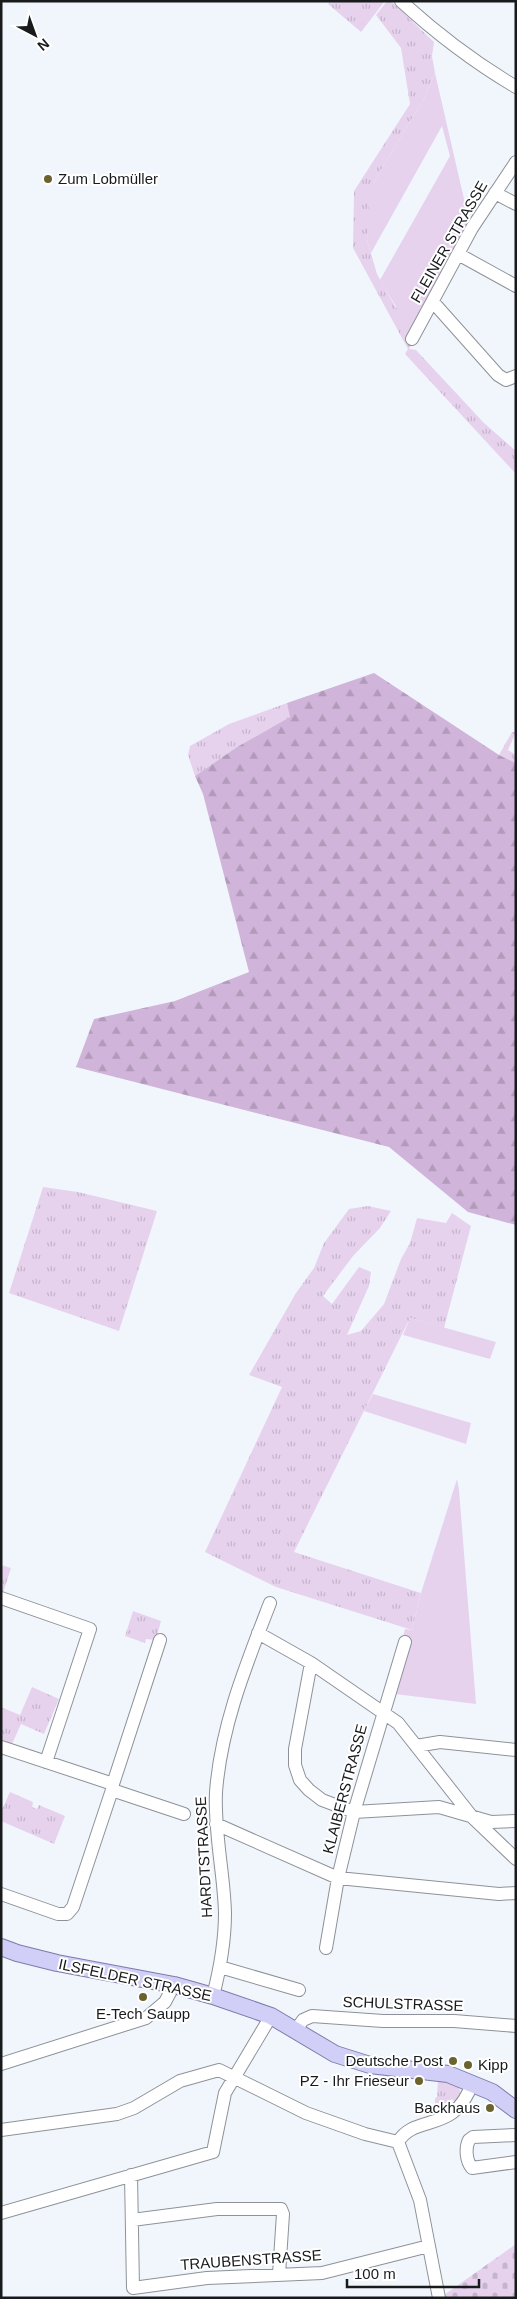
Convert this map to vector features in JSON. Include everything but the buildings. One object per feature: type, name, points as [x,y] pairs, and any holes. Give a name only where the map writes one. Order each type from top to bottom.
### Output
[{"type":"main road","name":"ILSFELDER STRASSE","points":[[1,1947],[57,1963],[174,1985],[214,1996],[271,2016],[328,2050],[354,2060],[391,2068],[440,2073],[472,2083],[492,2092],[516,2110]]},
{"type":"street","points":[[401,1],[442,38],[487,70],[516,87]]},
{"type":"street","name":"FLEINER STRASSE","points":[[412,339],[458,254],[516,162]]},
{"type":"street","points":[[495,193],[516,204]]},
{"type":"street","points":[[458,254],[516,286]]},
{"type":"street","points":[[433,302],[498,376],[506,380],[516,376]]},
{"type":"street","points":[[1,1598],[90,1629],[46,1762]]},
{"type":"street","name":"HARDTSTRASSE","points":[[214,1996],[220,1967],[225,1914],[216,1824],[216,1793],[220,1762],[236,1694],[270,1604]]},
{"type":"street","points":[[258,1633],[311,1663],[398,1723],[472,1818],[516,1859]]},
{"type":"street","points":[[1,1894],[58,1914],[67,1914],[73,1907],[160,1640]]},
{"type":"street","name":"KLAIBERSTRASSE","points":[[326,1948],[338,1878],[354,1812],[405,1642]]},
{"type":"street","points":[[311,1663],[295,1749],[295,1765],[300,1780],[309,1790],[322,1800],[354,1812],[439,1807],[459,1811],[472,1818],[491,1822],[516,1821]]},
{"type":"street","points":[[416,1746],[440,1742],[516,1750]]},
{"type":"street","points":[[1,1747],[184,1814]]},
{"type":"street","points":[[216,1824],[338,1878],[516,1894]]},
{"type":"street","points":[[220,1967],[299,1990]]},
{"type":"street","points":[[1,2064],[146,2018],[165,2002],[174,1985]]},
{"type":"street","points":[[1,2213],[213,2152],[225,2093],[271,2016]]},
{"type":"street","name":"SCHULSTRASSE","points":[[295,2031],[304,2020],[312,2016],[383,2022],[454,2021],[516,2026]]},
{"type":"street","points":[[1,2130],[117,2114],[134,2108],[180,2082],[199,2074],[219,2070],[306,2113],[365,2134],[398,2142]]},
{"type":"street","points":[[398,2142],[403,2135],[442,2119],[457,2110],[468,2097],[472,2083]]},
{"type":"street","points":[[516,2135],[474,2137],[469,2140],[466,2146],[469,2165],[472,2168],[516,2162]]},
{"type":"street","points":[[398,2142],[417,2190],[439,2298]]},
{"type":"street","points":[[131,2175],[132,2220],[217,2209],[274,2207],[281,2209],[283,2214],[279,2274]]},
{"type":"street","name":"TRAUBENSTRASSE","points":[[132,2220],[133,2288],[207,2278],[322,2273],[429,2246]]},
{"type":"green space","points":[[330,1],[385,1],[361,32],[328,4]]},
{"type":"green space","points":[[387,1],[391,1],[434,42],[432,56],[435,73],[423,100],[375,180],[367,240],[377,274],[396,308],[463,255],[409,349],[416,350],[484,423],[516,451],[516,474],[405,354],[408,349],[353,248],[354,191],[410,104],[401,48],[376,15]]},
{"type":"green space","points":[[435,73],[470,225],[412,333],[380,280],[450,156],[442,126],[371,253],[367,240],[369,205],[375,180],[423,100]]},
{"type":"green space","points":[[374,673],[499,755],[516,763],[516,1225],[468,1212],[389,1147],[76,1067],[94,1019],[175,1001],[249,972],[203,794],[195,776],[237,747],[290,717],[287,703]]},
{"type":"green space","points":[[287,703],[291,717],[237,747],[195,776],[188,755],[190,746],[229,724]]},
{"type":"green space","points":[[512,732],[516,732],[508,750],[516,755],[516,763],[499,755]]},
{"type":"green space","points":[[43,1187],[78,1192],[157,1211],[119,1331],[9,1293]]},
{"type":"green space","points":[[368,1206],[391,1211],[380,1228],[353,1256],[323,1296],[332,1304],[359,1267],[371,1272],[369,1286],[347,1335],[361,1331],[384,1304],[401,1259],[410,1243],[417,1218],[446,1223],[452,1213],[471,1226],[444,1328],[410,1318],[294,1552],[421,1593],[412,1630],[276,1587],[205,1552],[282,1387],[249,1375],[296,1293],[314,1268],[324,1243],[349,1209]]},
{"type":"green space","points":[[410,1318],[496,1342],[490,1359],[403,1335]]},
{"type":"green space","points":[[373,1394],[471,1423],[466,1444],[364,1411]]},
{"type":"green space","points":[[457,1479],[476,1704],[387,1693],[405,1629],[412,1630],[421,1593]]},
{"type":"green space","points":[[1,1565],[11,1568],[2,1596],[1,1596]]},
{"type":"green space","points":[[133,1611],[161,1621],[156,1640],[146,1639],[145,1643],[125,1636]]},
{"type":"green space","points":[[32,1687],[59,1699],[44,1734],[21,1724],[12,1744],[1,1739],[1,1707],[20,1715]]},
{"type":"green space","points":[[10,1792],[33,1802],[32,1807],[37,1809],[39,1805],[65,1816],[54,1844],[1,1821],[1,1812]]},
{"type":"green space","points":[[438,2079],[453,2083],[459,2087],[461,2095],[456,2103],[452,2099],[441,2109],[444,2112],[435,2117],[435,2098],[437,2097]]},
{"type":"green space","points":[[516,2244],[516,2298],[445,2298],[444,2295]]},
{"type":"place","name":"Zum Lobmüller","points":[[48,179]]},
{"type":"place","name":"E-Tech Saupp","points":[[143,1997]]},
{"type":"place","name":"Deutsche Post","points":[[453,2061]]},
{"type":"place","name":"Kipp","points":[[468,2065]]},
{"type":"place","name":"PZ - Ihr Frieseur","points":[[419,2081]]},
{"type":"place","name":"Backhaus","points":[[490,2108]]}]
